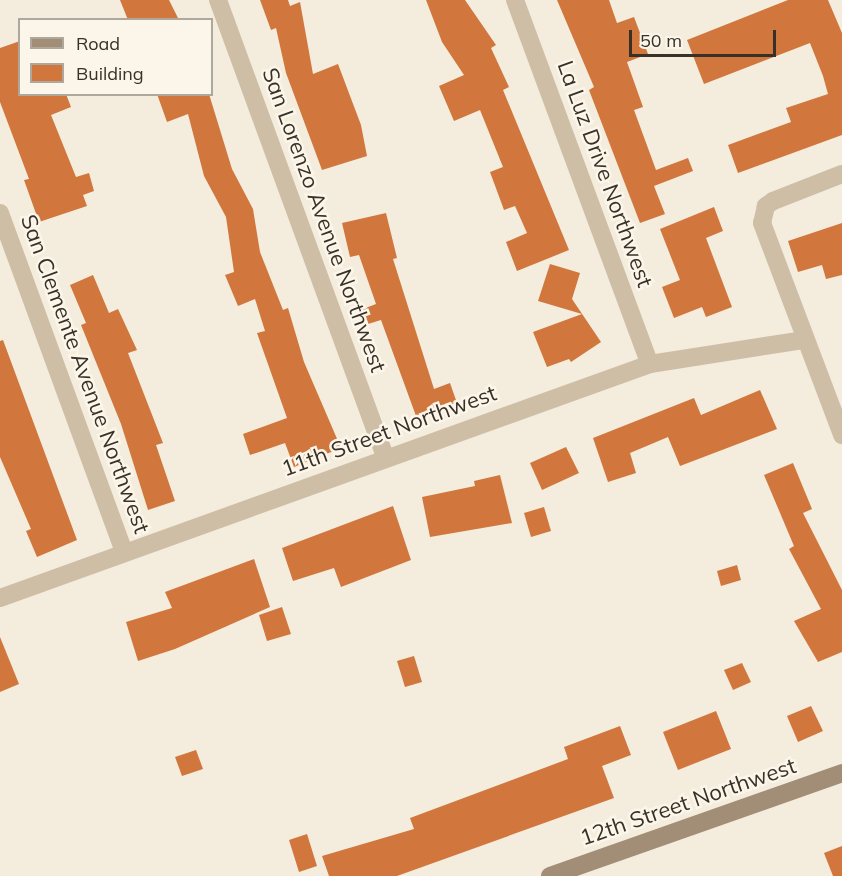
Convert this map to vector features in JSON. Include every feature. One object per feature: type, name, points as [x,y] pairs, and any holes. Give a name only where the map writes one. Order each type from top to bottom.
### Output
[{"type":"street","name":"San Lorenzo Avenue Northwest","points":[[218,0],[385,457]]},
{"type":"street","name":"La Luz Drive Northwest","points":[[515,0],[650,364]]},
{"type":"street","points":[[842,174],[773,201],[763,213],[763,232],[803,340],[842,435]]},
{"type":"street","name":"San Clemente Avenue Northwest","points":[[0,213],[124,552]]},
{"type":"street","name":"11th Street Northwest","points":[[0,598],[385,457],[650,364],[803,340]]},
{"type":"street","name":"12th Street Northwest","points":[[549,876],[842,773]]},
{"type":"building","points":[[120,0],[169,0],[178,18],[127,18]]},
{"type":"building","points":[[260,0],[288,0],[290,6],[300,2],[313,74],[338,64],[361,125],[367,156],[322,170],[286,73],[276,28],[271,30]]},
{"type":"building","points":[[426,0],[465,0],[496,45],[491,48],[509,87],[503,90],[569,250],[517,271],[506,242],[527,233],[515,206],[504,210],[490,172],[503,167],[480,110],[454,121],[439,86],[464,75],[442,42]]},
{"type":"building","points":[[557,0],[609,0],[617,23],[634,17],[648,54],[627,62],[643,107],[634,110],[656,170],[688,158],[693,171],[654,186],[665,214],[640,223],[589,90],[594,87]]},
{"type":"building","points":[[788,0],[828,0],[842,33],[842,135],[738,173],[728,145],[791,122],[786,108],[828,94],[823,76],[810,43],[704,84],[687,40]]},
{"type":"building","points":[[18,42],[18,96],[67,96],[71,107],[51,115],[76,177],[89,173],[94,191],[83,195],[87,206],[39,222],[24,180],[29,179],[0,102],[0,48]]},
{"type":"building","points":[[158,96],[210,96],[232,169],[253,209],[260,252],[283,310],[288,308],[304,362],[341,448],[294,467],[285,443],[250,455],[243,434],[287,418],[257,333],[265,331],[255,299],[238,306],[225,275],[234,272],[226,217],[204,176],[188,114],[167,122]]},
{"type":"building","points":[[714,207],[723,231],[706,238],[732,307],[706,317],[702,307],[674,318],[662,287],[680,280],[660,229]]},
{"type":"building","points":[[386,213],[397,258],[393,259],[434,389],[450,383],[457,403],[416,416],[381,320],[368,324],[363,309],[376,304],[359,255],[350,257],[342,223]]},
{"type":"building","points":[[842,223],[842,275],[826,279],[822,265],[798,272],[788,241]]},
{"type":"building","points":[[550,264],[580,273],[572,299],[601,342],[571,362],[569,359],[547,367],[533,332],[582,314],[538,301]]},
{"type":"building","points":[[93,275],[109,313],[118,309],[137,350],[128,353],[163,443],[156,445],[175,501],[148,510],[121,424],[81,325],[86,323],[70,285]]},
{"type":"building","points":[[3,340],[77,540],[37,557],[26,531],[31,529],[0,457],[0,341]]},
{"type":"building","points":[[760,390],[777,429],[680,466],[668,437],[630,453],[636,473],[608,482],[593,438],[694,398],[701,415]]},
{"type":"building","points":[[566,447],[579,473],[542,490],[530,463]]},
{"type":"building","points":[[793,463],[812,509],[803,513],[842,590],[842,652],[818,662],[794,621],[821,609],[789,549],[794,546],[764,475]]},
{"type":"building","points":[[500,475],[512,523],[430,537],[422,497],[475,486],[474,481]]},
{"type":"building","points":[[393,506],[411,560],[341,587],[334,568],[293,581],[282,548]]},
{"type":"building","points":[[544,507],[551,531],[531,537],[524,513]]},
{"type":"building","points":[[254,559],[270,607],[175,649],[138,661],[126,622],[172,608],[165,592]]},
{"type":"building","points":[[737,565],[741,580],[721,586],[717,571]]},
{"type":"building","points":[[282,607],[291,634],[267,641],[259,615]]},
{"type":"building","points":[[0,637],[19,684],[0,692]]},
{"type":"building","points":[[414,656],[422,682],[405,687],[397,661]]},
{"type":"building","points":[[742,663],[751,682],[733,690],[724,670]]},
{"type":"building","points":[[811,706],[823,731],[798,742],[787,716]]},
{"type":"building","points":[[716,711],[731,749],[678,770],[663,732]]},
{"type":"building","points":[[620,726],[631,755],[602,766],[614,798],[397,876],[329,876],[322,856],[414,829],[410,818],[568,759],[564,747]]},
{"type":"building","points":[[196,750],[203,769],[182,776],[175,757]]},
{"type":"building","points":[[307,834],[317,866],[299,872],[289,840]]},
{"type":"building","points":[[842,846],[842,876],[833,876],[824,853]]}]
